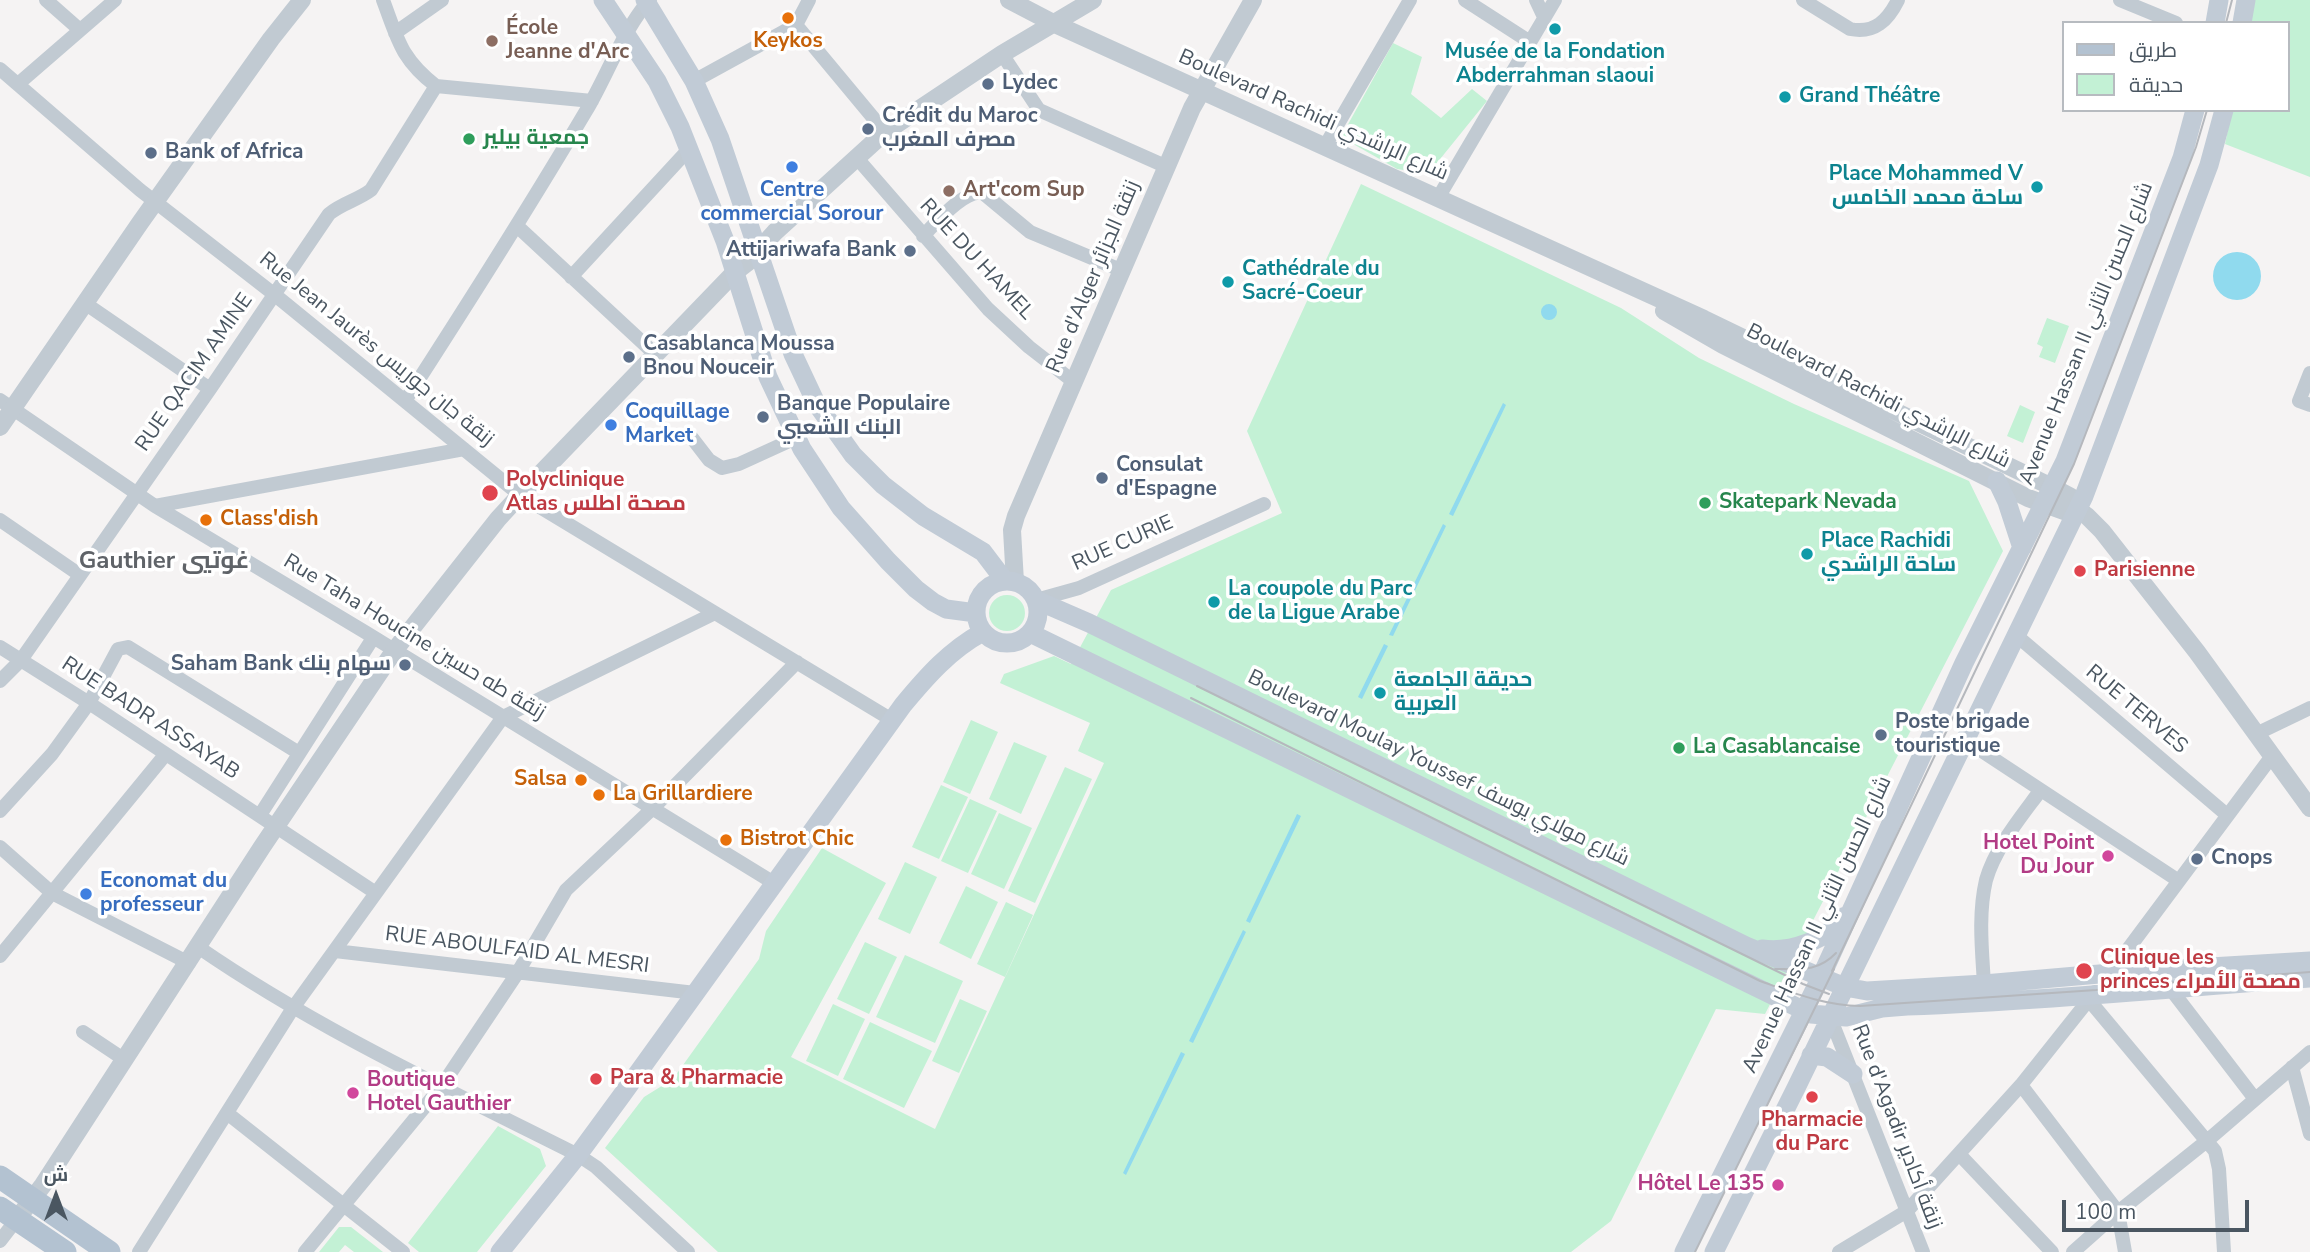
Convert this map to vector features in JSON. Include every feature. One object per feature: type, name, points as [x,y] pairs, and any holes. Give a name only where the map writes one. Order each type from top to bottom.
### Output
[{"type":"main road","points":[[603,0],[657,81],[690,148],[735,272],[768,377],[796,438],[841,508],[916,589],[946,609],[976,613]]},
{"type":"main road","points":[[2215,21],[2219,0]]},
{"type":"main road","points":[[2242,21],[2246,0]]},
{"type":"main road","points":[[647,1],[694,81],[720,139],[780,317],[816,403],[853,455],[903,502],[983,552],[1010,582]]},
{"type":"main road","name":"Avenue Hassan II شارع الحسن الثاني","points":[[1684,1252],[1821,977],[1964,663],[2072,444],[2182,158],[2194,112]]},
{"type":"main road","points":[[1714,1252],[2017,636],[2094,473],[2209,165],[2223,112]]},
{"type":"main road","points":[[1997,481],[2011,511],[2022,548]]},
{"type":"main road","points":[[1010,582],[1027,588],[1036,600],[1038,617],[1030,633],[1019,641],[1005,643],[994,640],[983,632],[976,613],[978,601],[984,591],[994,584],[1010,582]]},
{"type":"main road","name":"Boulevard Moulay Youssef شارع مولاي يوسف","points":[[1036,600],[1746,946],[1845,987],[1881,990],[2111,973],[2165,980]]},
{"type":"main road","points":[[500,1252],[578,1155],[916,689],[945,658],[983,632]]},
{"type":"main road","points":[[1030,633],[1804,1012],[1846,1017],[1882,1008],[1906,1006],[2090,998],[2165,980],[2310,961]]},
{"type":"main road","points":[[1746,946],[1770,950],[1800,946],[1840,922],[1855,901]]},
{"type":"main road","points":[[2165,980],[2310,978]]},
{"type":"main road","points":[[1811,1055],[1827,1058],[1853,1074]]},
{"type":"main road","points":[[0,1177],[109,1252]]},
{"type":"main road","points":[[9,1213],[65,1252]]},
{"type":"street","points":[[46,0],[80,30]]},
{"type":"street","points":[[18,84],[115,0]]},
{"type":"street","points":[[0,427],[6,405],[86,304],[271,39],[302,0]]},
{"type":"street","points":[[383,0],[405,57],[436,86],[592,101]]},
{"type":"street","points":[[395,33],[442,0]]},
{"type":"street","points":[[694,81],[796,25],[809,0]]},
{"type":"street","name":"Boulevard Rachidi شارع الراشدي","points":[[1009,0],[1055,24],[1202,90],[1438,198],[1599,271],[1704,319],[2052,487],[2071,497],[2077,509],[2064,511],[2043,505],[1706,336],[1599,271]]},
{"type":"street","points":[[0,1241],[9,1213],[34,1199],[394,651],[498,519],[735,272],[856,157],[886,132],[1002,54],[1093,0]]},
{"type":"street","name":"Rue d'Alger زنقة الجزائر","points":[[1010,582],[1012,530],[1016,516],[1166,166],[1202,90],[1253,0]]},
{"type":"street","points":[[1325,146],[1410,0]]},
{"type":"street","points":[[1465,0],[1530,42]]},
{"type":"street","points":[[1536,0],[1544,17]]},
{"type":"street","points":[[1438,198],[1555,0]]},
{"type":"street","points":[[1803,0],[1850,29],[1864,30],[1878,26],[1889,16],[1898,0]]},
{"type":"street","points":[[2120,0],[2171,21]]},
{"type":"street","points":[[405,401],[517,226],[592,101],[647,1]]},
{"type":"street","points":[[796,25],[886,132]]},
{"type":"street","points":[[1002,54],[1040,110],[1166,166]]},
{"type":"street","name":"Rue Jean Jaurès زنقة جان جوريس","points":[[0,69],[156,202],[275,295],[520,495],[892,720]]},
{"type":"street","name":"RUE QACIM AMINE","points":[[0,681],[21,660],[329,214],[337,207],[360,198],[371,190],[436,86]]},
{"type":"street","points":[[571,276],[690,148]]},
{"type":"street","name":"RUE DU HAMEL","points":[[856,157],[1004,326],[1074,382]]},
{"type":"street","points":[[923,236],[966,195],[978,192],[983,193],[1030,232],[1123,271]]},
{"type":"street","points":[[517,226],[656,354]]},
{"type":"street","points":[[86,304],[210,389]]},
{"type":"street","points":[[2305,403],[2310,373]]},
{"type":"street","name":"Rue Taha Houcine زنقة طه حسين","points":[[6,405],[155,506],[774,883]]},
{"type":"street","points":[[692,438],[709,460],[722,468],[739,464],[796,438]]},
{"type":"street","points":[[155,506],[464,449]]},
{"type":"street","name":"RUE CURIE","points":[[1036,600],[1079,588],[1264,504]]},
{"type":"street","points":[[2077,509],[2102,531],[2197,652],[2310,808]]},
{"type":"street","points":[[0,520],[80,575]]},
{"type":"street","points":[[139,1252],[293,1008],[503,717],[715,612]]},
{"type":"street","name":"RUE TERVES","points":[[2017,636],[2227,815]]},
{"type":"street","points":[[260,815],[373,638]]},
{"type":"street","name":"RUE BADR ASSAYAB","points":[[0,647],[376,893]]},
{"type":"street","points":[[0,811],[52,754],[89,703],[118,649],[128,647],[299,753]]},
{"type":"street","points":[[305,1252],[441,1087],[518,972],[566,890],[652,809],[797,662]]},
{"type":"street","points":[[2256,734],[2310,708]]},
{"type":"street","points":[[1965,740],[2179,881]]},
{"type":"street","points":[[0,956],[165,755]]},
{"type":"street","points":[[1839,1252],[1907,1211],[2021,1085],[2111,973],[2272,756]]},
{"type":"street","points":[[1984,984],[1981,926],[1987,877],[2008,835],[2040,791]]},
{"type":"street","points":[[0,847],[52,893],[193,955],[441,1087],[578,1155],[596,1167],[688,1252]]},
{"type":"street","name":"RUE ABOULFAID AL MESRI","points":[[335,951],[695,993]]},
{"type":"street","points":[[2165,980],[2255,1099]]},
{"type":"street","points":[[2090,998],[2215,1151],[2224,1252]]},
{"type":"street","name":"Rue d'Agadir زنقة أكادير","points":[[1830,1017],[1923,1252]]},
{"type":"street","points":[[83,1032],[125,1060]]},
{"type":"street","points":[[2073,1252],[2310,1052]]},
{"type":"street","points":[[2292,1067],[2310,1134]]},
{"type":"street","points":[[2021,1085],[2118,1212],[2125,1252]]},
{"type":"street","points":[[227,1113],[403,1252]]},
{"type":"street","points":[[1959,1154],[2052,1252]]},
{"type":"green space","points":[[2253,0],[2310,0],[2310,177],[2225,144],[2232,112],[2289,112],[2289,21],[2249,21]]},
{"type":"green space","points":[[1393,43],[1422,57],[1411,94],[1441,118],[1472,89],[1487,101],[1428,174],[1397,169],[1341,137]]},
{"type":"green space","points":[[1361,184],[1621,308],[1699,358],[1794,404],[1969,481],[2003,551],[1765,1014],[1716,1009],[1611,1221],[1571,1252],[718,1252],[605,1148],[644,1097],[673,1079],[759,959],[766,931],[822,848],[886,883],[791,1057],[935,1129],[1104,763],[1078,751],[1090,723],[1000,683],[1004,674],[1054,656],[1071,664],[1111,590],[1282,513],[1247,431]]},
{"type":"green space","points":[[2047,318],[2069,326],[2055,363],[2039,357],[2043,347],[2037,344]]},
{"type":"green space","points":[[2020,405],[2035,412],[2023,443],[2007,436]]},
{"type":"green space","points":[[1007,595],[1020,600],[1025,613],[1020,626],[1007,631],[994,626],[989,613],[994,600]]},
{"type":"green space","points":[[971,720],[998,732],[970,794],[943,782]]},
{"type":"green space","points":[[1014,742],[1047,756],[1021,814],[989,799]]},
{"type":"green space","points":[[1065,767],[1092,779],[1035,903],[1008,891]]},
{"type":"green space","points":[[941,785],[968,797],[939,859],[912,847]]},
{"type":"green space","points":[[970,799],[997,811],[968,873],[941,861]]},
{"type":"green space","points":[[999,813],[1032,828],[1004,889],[971,874]]},
{"type":"green space","points":[[905,862],[937,877],[910,934],[878,919]]},
{"type":"green space","points":[[966,886],[998,902],[971,959],[939,943]]},
{"type":"green space","points":[[1006,902],[1033,915],[1005,977],[977,964]]},
{"type":"green space","points":[[865,942],[897,957],[869,1014],[837,999]]},
{"type":"green space","points":[[905,955],[963,981],[935,1043],[876,1017]]},
{"type":"green space","points":[[960,999],[987,1011],[959,1073],[932,1061]]},
{"type":"green space","points":[[833,1004],[865,1019],[838,1076],[806,1061]]},
{"type":"green space","points":[[870,1022],[932,1051],[904,1108],[843,1079]]},
{"type":"green space","points":[[498,1126],[540,1149],[546,1166],[477,1252],[419,1252],[408,1243]]},
{"type":"green space","points":[[339,1227],[351,1227],[383,1252],[354,1252],[345,1245],[339,1252],[319,1252]]},
{"type":"water","points":[[2237,252],[2254,259],[2261,276],[2254,293],[2237,300],[2220,293],[2213,276],[2220,259]]},
{"type":"water","points":[[1549,304],[1555,306],[1555,318],[1549,320],[1543,318],[1541,312],[1543,306]]},
{"type":"water","points":[[1503,403],[1506,405],[1453,516],[1449,514]]},
{"type":"water","points":[[1443,524],[1446,526],[1393,636],[1389,635]]},
{"type":"water","points":[[1384,644],[1388,646],[1362,699],[1358,697]]},
{"type":"water","points":[[1297,814],[1301,816],[1250,923],[1246,921]]},
{"type":"water","points":[[1243,930],[1246,932],[1193,1043],[1189,1041]]},
{"type":"water","points":[[1181,1052],[1185,1054],[1126,1175],[1123,1173]]},
{"type":"tram line","points":[[2227,21],[2232,0]]},
{"type":"tram line","points":[[1695,1252],[1834,969],[1832,971],[2074,464],[2196,147],[2206,112]]},
{"type":"tram line","points":[[1197,686],[1803,984],[1829,994]]},
{"type":"tram line","points":[[1191,698],[1760,981],[1821,1001],[1860,1006],[2310,972]]},
{"type":"tram line","points":[[1775,969],[1815,966],[1836,953]]},
{"type":"place","name":"Keykos","points":[[788,18]]},
{"type":"place","name":"Musée de la Fondation Abderrahman slaoui","points":[[1555,29]]},
{"type":"place","name":"École Jeanne d'Arc","points":[[492,41]]},
{"type":"place","name":"Lydec","points":[[988,84]]},
{"type":"place","name":"Grand Théâtre","points":[[1785,97]]},
{"type":"place","name":"Crédit du Maroc مصرف المغرب","points":[[868,129]]},
{"type":"place","name":"جمعية بيلير","points":[[469,139]]},
{"type":"place","name":"Bank of Africa","points":[[151,153]]},
{"type":"place","name":"Centre commercial Sorour","points":[[792,167]]},
{"type":"place","name":"Place Mohammed V ساحة محمد الخامس","points":[[2037,187]]},
{"type":"place","name":"Art'com Sup","points":[[949,191]]},
{"type":"place","name":"Attijariwafa Bank","points":[[910,251]]},
{"type":"place","name":"Cathédrale du Sacré-Coeur","points":[[1228,282]]},
{"type":"place","name":"Casablanca Moussa Bnou Nouceir","points":[[629,357]]},
{"type":"place","name":"Banque Populaire البنك الشعبي","points":[[763,417]]},
{"type":"place","name":"Coquillage Market","points":[[611,425]]},
{"type":"place","name":"Consulat d'Espagne","points":[[1102,478]]},
{"type":"place","name":"Polyclinique Atlas مصحة اطلس","points":[[490,493]]},
{"type":"place","name":"Skatepark Nevada","points":[[1705,503]]},
{"type":"place","name":"Class'dish","points":[[206,520]]},
{"type":"place","name":"Place Rachidi ساحة الراشدي","points":[[1807,554]]},
{"type":"place","name":"Parisienne","points":[[2080,571]]},
{"type":"place","name":"La coupole du Parc de la Ligue Arabe","points":[[1214,602]]},
{"type":"place","name":"Saham Bank سهام بنك","points":[[405,665]]},
{"type":"place","name":"حديقة الجامعة العربية","points":[[1380,693]]},
{"type":"place","name":"Poste brigade touristique","points":[[1881,735]]},
{"type":"place","name":"La Casablancaise","points":[[1679,748]]},
{"type":"place","name":"Salsa","points":[[581,780]]},
{"type":"place","name":"La Grillardiere","points":[[599,795]]},
{"type":"place","name":"Bistrot Chic","points":[[726,840]]},
{"type":"place","name":"Hotel Point Du Jour","points":[[2108,856]]},
{"type":"place","name":"Cnops","points":[[2197,859]]},
{"type":"place","name":"Economat du professeur","points":[[86,894]]},
{"type":"place","name":"Clinique les princes مصحة الأمراء","points":[[2084,971]]},
{"type":"place","name":"Para & Pharmacie","points":[[596,1079]]},
{"type":"place","name":"Boutique Hotel Gauthier","points":[[353,1093]]},
{"type":"place","name":"Pharmacie du Parc","points":[[1812,1097]]},
{"type":"place","name":"Hôtel Le 135","points":[[1778,1185]]},
{"type":"district","name":"Gauthier غوتيي","points":[[164,562]]}]
